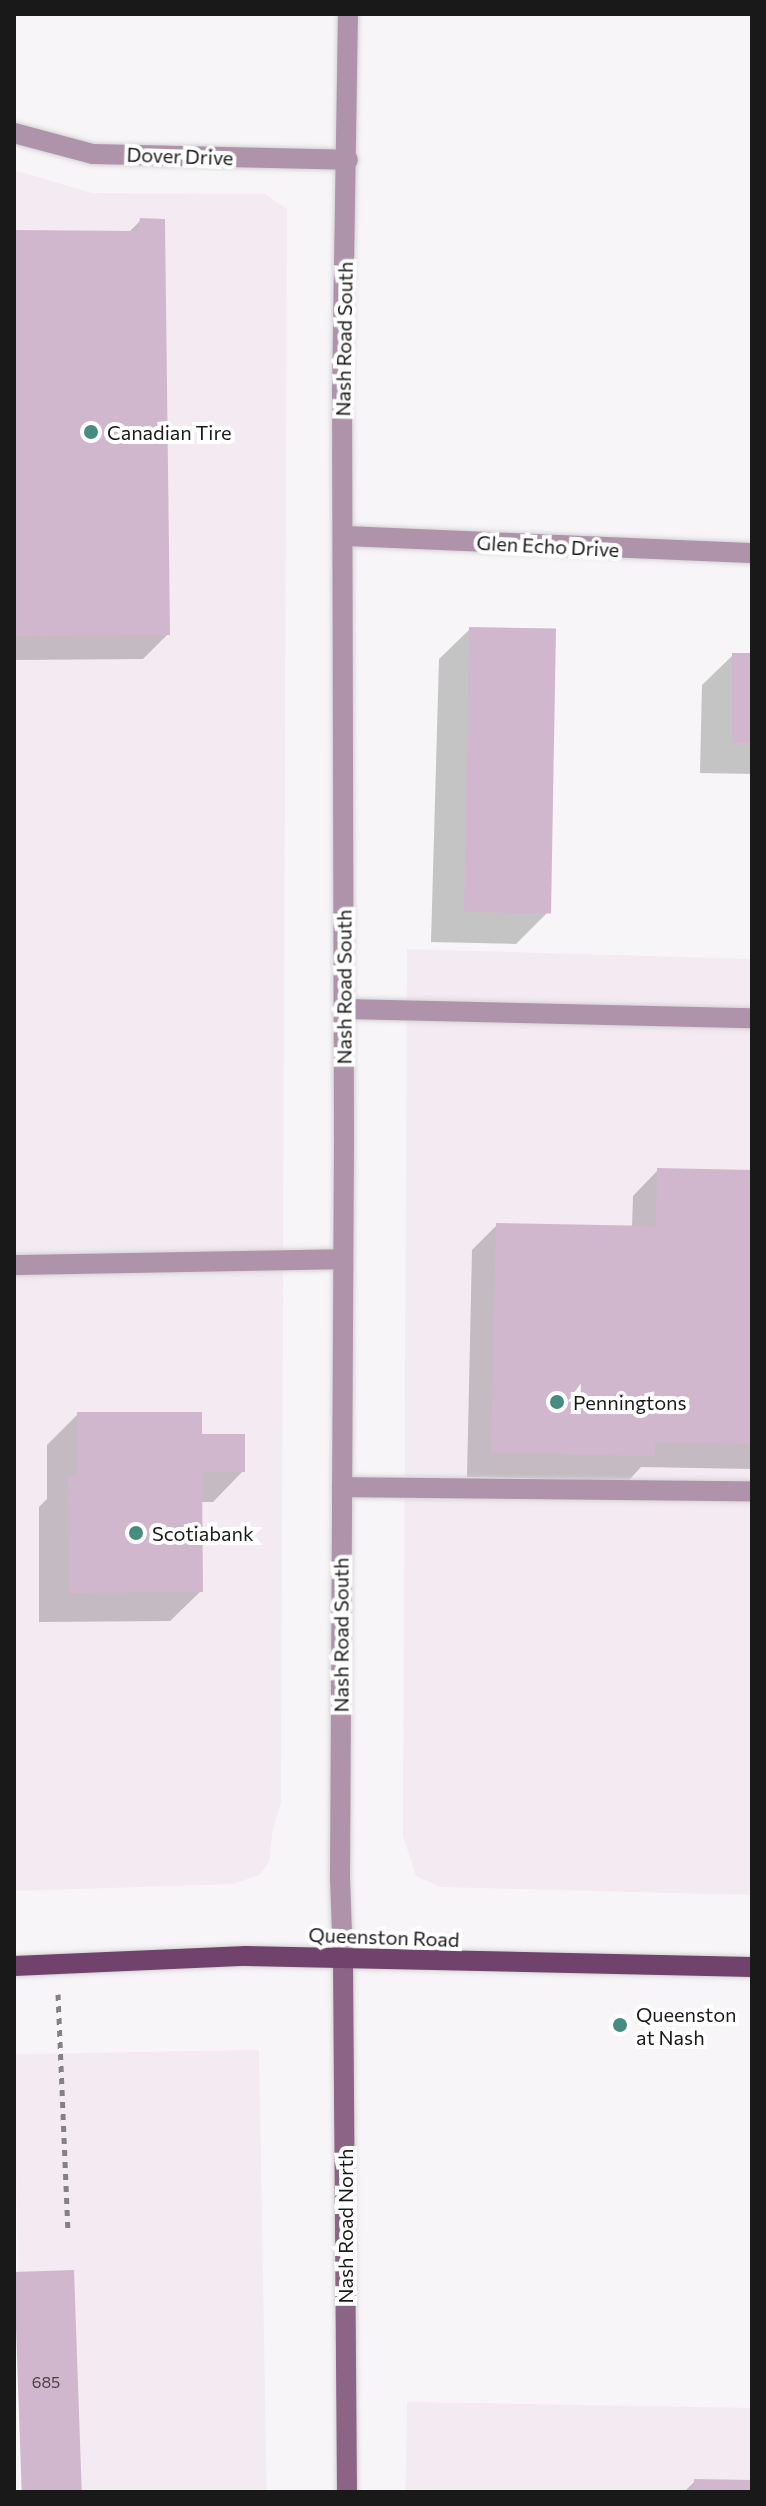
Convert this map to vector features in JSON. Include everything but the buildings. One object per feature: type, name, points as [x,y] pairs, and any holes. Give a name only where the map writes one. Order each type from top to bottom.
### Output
[{"type":"main road","name":"Queenston Road","points":[[14,1966],[246,1956],[752,1967]]},
{"type":"main road","name":"Nash Road North","points":[[343,1960],[347,2492]]},
{"type":"street","name":"Nash Road South","points":[[343,1960],[342,393],[348,14]]},
{"type":"street","name":"Dover Drive","points":[[14,133],[93,154],[348,160]]},
{"type":"street","name":"Glen Echo Drive","points":[[344,536],[752,553]]},
{"type":"street","points":[[344,1009],[752,1018]]},
{"type":"street","points":[[14,1265],[343,1259]]},
{"type":"street","points":[[342,1487],[752,1491]]},
{"type":"path","points":[[57,1964],[68,2229]]},
{"type":"shaded area","points":[[14,170],[92,193],[265,194],[287,209],[281,1803],[273,1828],[269,1862],[259,1875],[233,1884],[14,1891]]},
{"type":"shaded area","points":[[407,949],[752,959],[752,1895],[440,1887],[416,1876],[403,1836]]},
{"type":"shaded area","points":[[259,2050],[267,2492],[22,2492],[14,2054]]},
{"type":"shaded area","points":[[407,2402],[752,2408],[750,2492],[405,2492]]},
{"type":"place","name":"Canadian Tire","points":[[91,432]]},
{"type":"place","name":"Penningtons","points":[[557,1402]]},
{"type":"place","name":"Scotiabank","points":[[136,1533]]},
{"type":"place","name":"Queenston at Nash","points":[[620,2025]]}]
